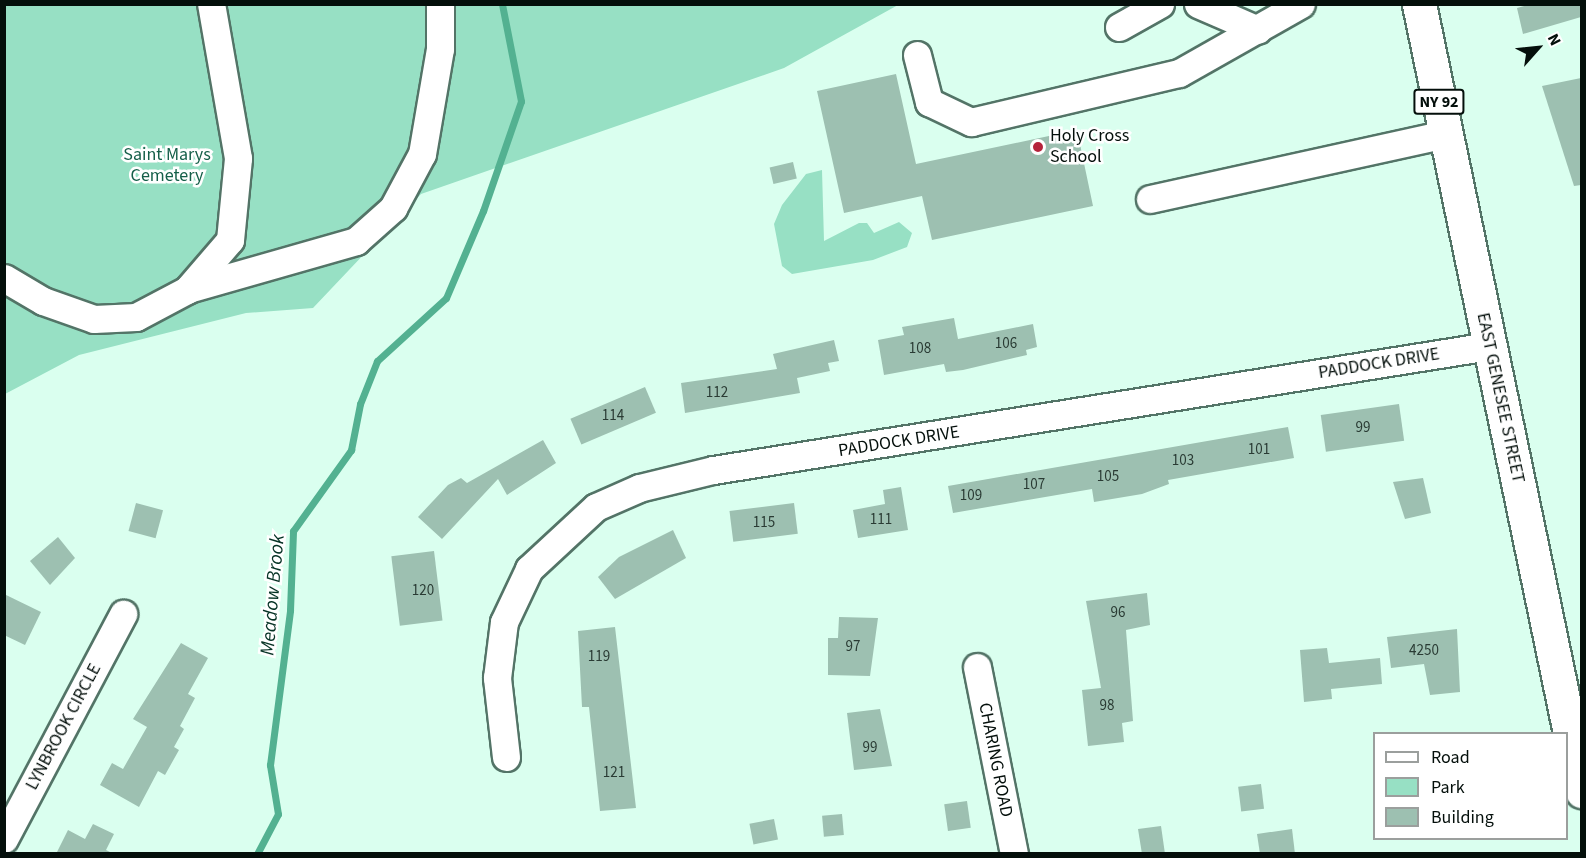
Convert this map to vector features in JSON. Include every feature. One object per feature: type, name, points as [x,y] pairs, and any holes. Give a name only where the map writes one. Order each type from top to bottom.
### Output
[{"type":"main road","name":"EAST GENESEE STREET","points":[[1419,4],[1489,346],[1569,680],[1581,791]]},
{"type":"street","points":[[187,290],[230,240],[238,158],[211,4]]},
{"type":"street","points":[[4,278],[43,301],[94,319],[136,317],[187,290],[356,241],[393,208],[422,154],[440,49],[440,4]]},
{"type":"street","points":[[1119,27],[1160,4]]},
{"type":"street","points":[[1198,4],[1258,30]]},
{"type":"street","points":[[916,55],[929,102],[971,122],[1179,73],[1301,4]]},
{"type":"street","points":[[1150,199],[1445,134]]},
{"type":"street","name":"PADDOCK DRIVE","points":[[506,757],[497,678],[504,622],[529,569],[596,507],[639,488],[713,470],[1489,346]]},
{"type":"street","name":"LYNBROOK CIRCLE","points":[[4,839],[123,614]]},
{"type":"street","name":"CHARING ROAD","points":[[977,667],[1014,854]]},
{"type":"green space","name":"Saint Marys Cemetery","points":[[5,5],[898,5],[784,68],[421,194],[313,308],[246,313],[79,355],[5,394]]},
{"type":"green space","points":[[822,170],[824,241],[859,223],[867,223],[874,233],[899,222],[912,233],[907,247],[873,260],[792,274],[782,266],[774,224],[782,205],[806,174]]},
{"type":"building","points":[[1531,4],[1581,4],[1581,17],[1523,34],[1517,8]]},
{"type":"building","name":"Holy Cross School","points":[[896,74],[916,164],[1077,130],[1093,206],[932,240],[922,196],[844,213],[817,91]]},
{"type":"building","points":[[1581,78],[1581,185],[1574,186],[1542,86]]},
{"type":"building","points":[[793,162],[797,179],[773,184],[770,167]]},
{"type":"building","points":[[954,318],[958,339],[1033,324],[1037,347],[1026,350],[1027,355],[963,370],[946,372],[944,364],[884,375],[878,340],[904,335],[902,327]]},
{"type":"building","points":[[834,340],[839,361],[828,363],[830,371],[797,378],[800,393],[685,413],[681,383],[777,369],[773,354]]},
{"type":"building","points":[[645,387],[656,413],[581,444],[570,419]]},
{"type":"building","points":[[1399,404],[1404,441],[1326,452],[1321,415]]},
{"type":"building","points":[[1288,427],[1294,458],[1168,480],[1169,484],[1142,494],[1094,502],[1092,489],[953,513],[948,486]]},
{"type":"building","points":[[543,440],[556,463],[507,495],[498,479],[442,539],[418,517],[448,485],[461,478],[467,483]]},
{"type":"building","points":[[1423,478],[1431,513],[1405,519],[1393,482]]},
{"type":"building","points":[[901,487],[908,530],[858,538],[853,510],[885,504],[883,490]]},
{"type":"building","points":[[136,503],[163,510],[156,538],[128,531]]},
{"type":"building","points":[[794,503],[798,534],[733,542],[729,511]]},
{"type":"building","points":[[673,530],[686,558],[615,599],[598,577],[619,557]]},
{"type":"building","points":[[58,537],[75,558],[50,585],[30,561]]},
{"type":"building","points":[[434,551],[443,620],[400,626],[391,556]]},
{"type":"building","points":[[1147,593],[1150,625],[1126,630],[1133,721],[1122,723],[1124,742],[1088,746],[1082,690],[1101,688],[1086,601]]},
{"type":"building","points":[[4,594],[41,612],[25,645],[4,635]]},
{"type":"building","points":[[839,617],[878,618],[870,676],[828,675],[828,638],[838,638]]},
{"type":"building","points":[[615,627],[636,808],[600,811],[589,707],[582,707],[578,631]]},
{"type":"building","points":[[1457,629],[1460,692],[1430,695],[1424,664],[1391,668],[1387,637]]},
{"type":"building","points":[[181,643],[208,658],[188,694],[195,698],[180,726],[184,729],[174,747],[179,750],[165,775],[158,771],[139,807],[100,785],[112,763],[123,769],[147,727],[133,719]]},
{"type":"building","points":[[1327,648],[1329,663],[1380,658],[1382,684],[1331,689],[1332,699],[1304,702],[1300,650]]},
{"type":"building","points":[[880,709],[892,766],[854,770],[847,713]]},
{"type":"building","points":[[1261,784],[1264,809],[1241,812],[1238,787]]},
{"type":"building","points":[[967,801],[971,828],[948,831],[944,804]]},
{"type":"building","points":[[842,814],[844,835],[824,837],[822,816]]},
{"type":"building","points":[[774,819],[778,840],[753,844],[749,824]]},
{"type":"building","points":[[93,824],[114,834],[106,850],[114,854],[56,854],[68,830],[85,839]]},
{"type":"building","points":[[1161,826],[1165,854],[1142,854],[1138,829]]},
{"type":"building","points":[[1292,829],[1295,854],[1260,854],[1257,834]]},
{"type":"waterway","name":"Meadow Brook","points":[[257,854],[278,814],[270,765],[290,610],[293,531],[351,450],[360,404],[377,361],[446,298],[483,211],[521,101],[502,4]]},
{"type":"place","name":"Holy Cross School","points":[[1038,147]]}]
